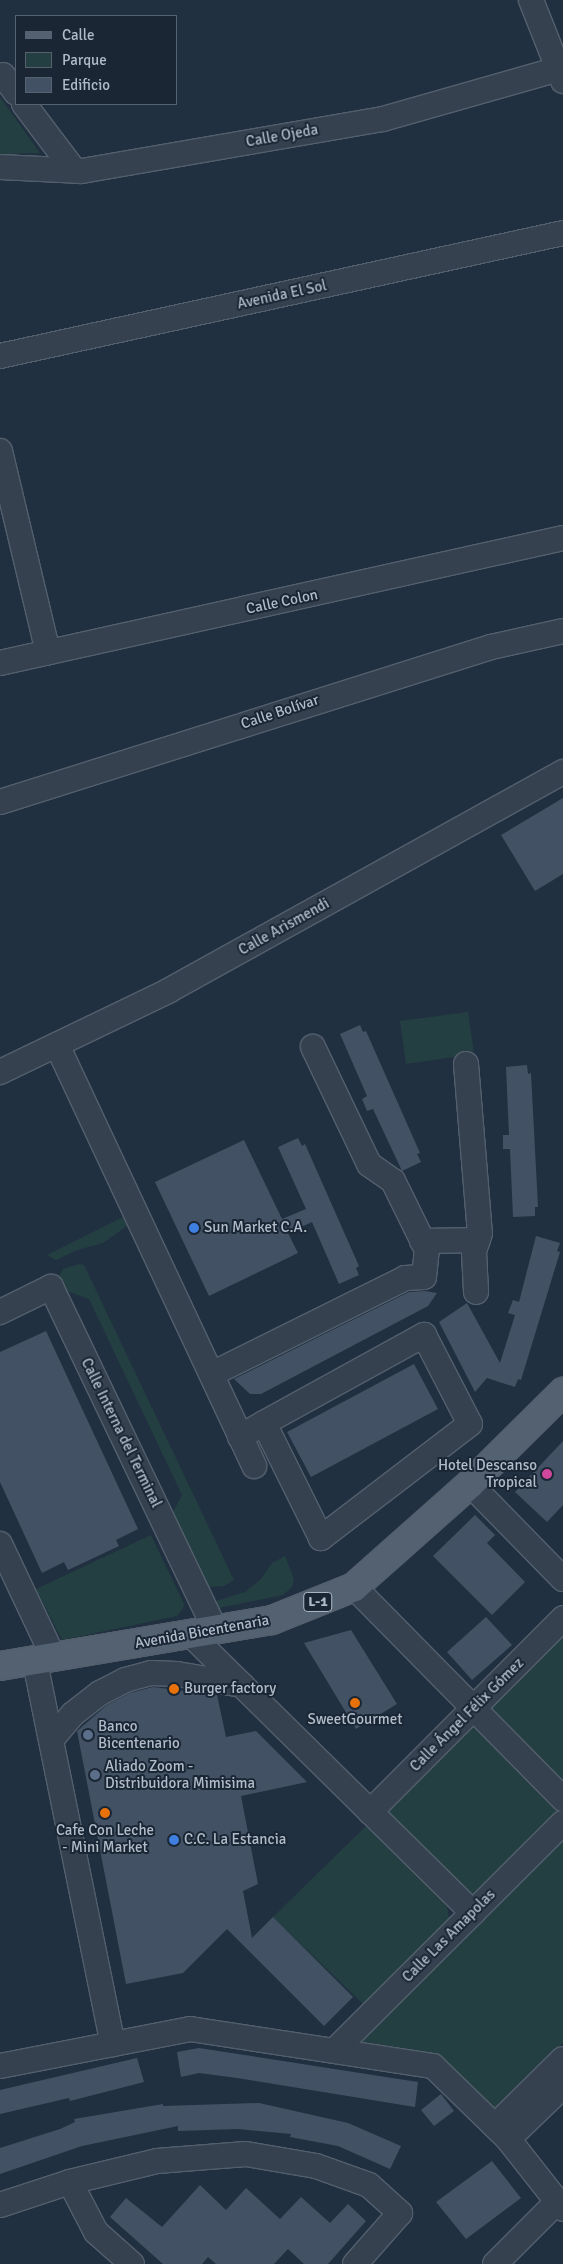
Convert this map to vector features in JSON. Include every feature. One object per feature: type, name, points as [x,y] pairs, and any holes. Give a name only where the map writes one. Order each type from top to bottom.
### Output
[{"type":"main road","name":"Avenida Bicentenaria","points":[[0,1666],[45,1660],[272,1620],[354,1587],[470,1484],[563,1392]]},
{"type":"street","points":[[531,0],[561,75]]},
{"type":"street","name":"Calle Ojeda","points":[[0,168],[74,170],[383,119],[561,75]]},
{"type":"street","points":[[25,105],[74,170]]},
{"type":"street","name":"Avenida El Sol","points":[[0,356],[563,233]]},
{"type":"street","points":[[0,451],[48,652]]},
{"type":"street","name":"Calle Colon","points":[[0,663],[563,538]]},
{"type":"street","name":"Calle Bolívar","points":[[0,802],[491,647],[563,631]]},
{"type":"street","name":"Calle Arismendi","points":[[0,1072],[168,991],[563,772]]},
{"type":"street","points":[[57,1045],[254,1466]]},
{"type":"street","points":[[212,1374],[405,1278],[424,1277],[427,1250],[393,1181],[369,1164],[313,1047]]},
{"type":"street","points":[[466,1064],[480,1233],[474,1252],[476,1292]]},
{"type":"street","points":[[422,1241],[478,1240]]},
{"type":"street","name":"Calle Interna del Terminal","points":[[0,1312],[51,1287],[203,1633]]},
{"type":"street","points":[[240,1437],[264,1423],[424,1336],[470,1424],[321,1538],[264,1423]]},
{"type":"street","points":[[470,1484],[563,1579]]},
{"type":"street","points":[[0,1544],[45,1660],[51,1740],[113,2044]]},
{"type":"street","points":[[354,1587],[563,1799]]},
{"type":"street","name":"Calle Ángel Félix Gómez","points":[[370,1812],[563,1618]]},
{"type":"street","points":[[203,1633],[242,1685],[472,1913]]},
{"type":"street","points":[[51,1740],[73,1714],[125,1680],[151,1674],[177,1674],[242,1685]]},
{"type":"street","name":"Calle Las Amapolas","points":[[336,2049],[563,1823]]},
{"type":"street","points":[[0,2066],[190,2029],[336,2049],[433,2066],[501,2132],[560,2205],[495,2264]]},
{"type":"street","points":[[501,2132],[563,2059]]},
{"type":"street","points":[[501,2132],[563,2086]]},
{"type":"street","points":[[0,2205],[70,2182],[157,2161],[246,2154],[316,2166],[370,2185],[400,2213],[356,2264]]},
{"type":"street","points":[[70,2182],[96,2232],[132,2264]]},
{"type":"green space","points":[[0,97],[40,153],[0,154]]},
{"type":"green space","points":[[468,1012],[474,1054],[406,1064],[400,1021]]},
{"type":"green space","points":[[123,1217],[127,1226],[103,1243],[77,1250],[56,1260],[47,1255]]},
{"type":"green space","points":[[79,1264],[84,1265],[234,1580],[224,1586],[202,1588],[170,1518],[182,1495],[89,1299],[61,1289],[59,1277],[63,1269]]},
{"type":"green space","points":[[151,1535],[184,1604],[183,1609],[177,1616],[62,1640],[36,1589]]},
{"type":"green space","points":[[285,1556],[294,1579],[292,1587],[283,1595],[214,1609],[213,1602],[245,1592],[261,1579],[272,1563]]},
{"type":"green space","points":[[563,1633],[563,1783],[488,1706]]},
{"type":"green space","points":[[472,1722],[561,1812],[470,1901],[381,1811]]},
{"type":"green space","points":[[366,1826],[447,1906],[449,1919],[448,1927],[365,2006],[273,1917]]},
{"type":"green space","points":[[563,1837],[563,2043],[494,2110],[441,2058],[351,2043]]},
{"type":"building","points":[[563,798],[563,874],[535,891],[501,835]]},
{"type":"building","points":[[360,1025],[363,1032],[366,1031],[420,1153],[417,1154],[421,1162],[402,1171],[373,1109],[367,1111],[362,1099],[367,1096],[340,1034]]},
{"type":"building","points":[[527,1065],[528,1074],[531,1073],[538,1207],[535,1207],[535,1216],[513,1217],[510,1149],[503,1149],[503,1135],[509,1135],[506,1067]]},
{"type":"building","points":[[298,1138],[302,1146],[305,1144],[359,1266],[356,1268],[359,1275],[339,1284],[312,1222],[288,1233],[298,1253],[209,1296],[155,1182],[244,1140],[282,1219],[306,1209],[278,1147]]},
{"type":"building","points":[[536,1236],[560,1243],[557,1251],[560,1252],[521,1380],[518,1379],[515,1387],[487,1378],[475,1392],[439,1322],[467,1303],[500,1363],[515,1315],[508,1313],[513,1300],[519,1302]]},
{"type":"building","points":[[425,1291],[437,1293],[428,1306],[261,1394],[250,1394],[234,1379],[409,1292]]},
{"type":"building","points":[[46,1331],[138,1529],[116,1540],[119,1546],[68,1570],[64,1562],[42,1573],[0,1482],[0,1352]]},
{"type":"building","points":[[414,1364],[438,1409],[311,1477],[287,1432]]},
{"type":"building","points":[[563,1441],[563,1505],[547,1522],[515,1492]]},
{"type":"building","points":[[475,1515],[495,1535],[487,1543],[525,1582],[492,1615],[433,1556]]},
{"type":"building","points":[[486,1617],[512,1645],[472,1680],[447,1652]]},
{"type":"building","points":[[351,1630],[397,1704],[356,1729],[304,1643]]},
{"type":"building","name":"C.C. La Estancia","points":[[153,1687],[217,1695],[226,1737],[256,1731],[307,1782],[241,1796],[258,1884],[243,1891],[252,1938],[273,1917],[353,1997],[324,2026],[227,1929],[183,1973],[126,1984],[77,1731],[107,1705],[130,1693]]},
{"type":"building","points":[[199,2048],[418,2082],[415,2107],[199,2073],[181,2077],[177,2052]]},
{"type":"building","points":[[137,2058],[144,2082],[70,2101],[69,2098],[0,2114],[0,2090]]},
{"type":"building","points":[[441,2094],[454,2111],[434,2126],[421,2110]]},
{"type":"building","points":[[259,2103],[348,2123],[401,2146],[390,2169],[338,2146],[290,2137],[291,2134],[238,2129],[178,2131],[178,2126],[82,2146],[0,2174],[0,2148],[60,2129],[75,2122],[74,2119],[163,2104],[163,2106]]},
{"type":"building","points":[[492,2161],[521,2198],[466,2239],[436,2202]]},
{"type":"building","points":[[200,2185],[226,2210],[246,2188],[280,2219],[301,2197],[330,2223],[348,2204],[366,2221],[328,2264],[304,2264],[288,2249],[274,2264],[216,2264],[208,2257],[202,2264],[163,2264],[110,2217],[126,2198],[162,2227]]},
{"type":"place","name":"Sun Market C.A.","points":[[194,1228]]},
{"type":"place","name":"Hotel Descanso Tropical","points":[[547,1474]]},
{"type":"place","name":"Burger factory","points":[[174,1689]]},
{"type":"place","name":"SweetGourmet","points":[[355,1703]]},
{"type":"place","name":"Banco Bicentenario","points":[[88,1735]]},
{"type":"place","name":"Aliado Zoom - Distribuidora Mimisima","points":[[95,1775]]},
{"type":"place","name":"Cafe Con Leche - Mini Market","points":[[105,1813]]},
{"type":"place","name":"C.C. La Estancia","points":[[174,1840]]}]
